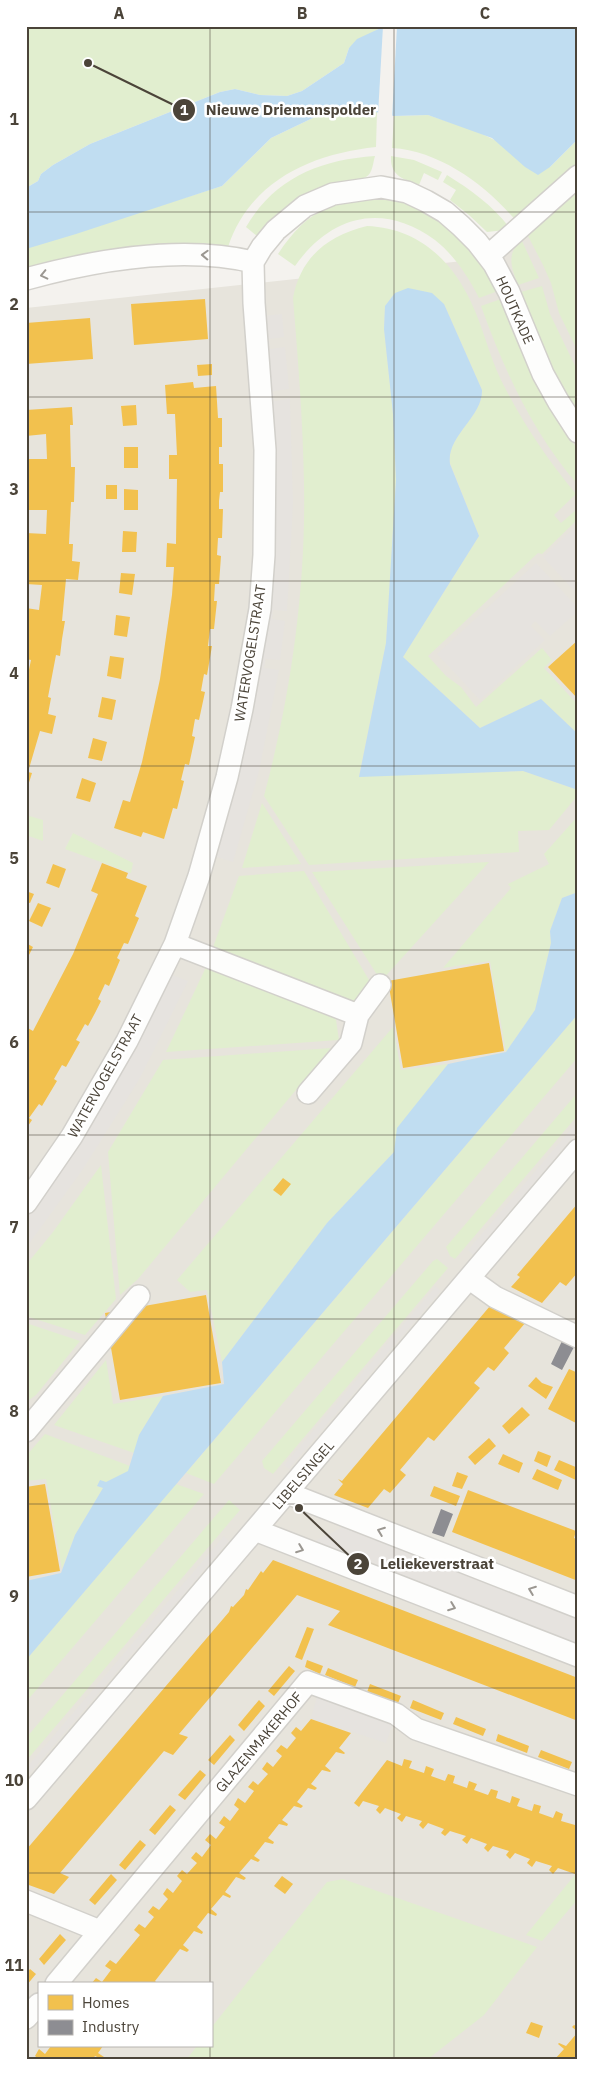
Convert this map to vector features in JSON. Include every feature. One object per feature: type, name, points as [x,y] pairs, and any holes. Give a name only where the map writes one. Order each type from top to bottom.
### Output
[{"type":"street","points":[[488,256],[578,176]]},
{"type":"street","name":"HOUTKADE","points":[[253,262],[262,246],[276,230],[305,206],[333,194],[381,187],[406,192],[445,212],[477,242],[488,256],[509,292],[543,374],[578,432]]},
{"type":"street","points":[[26,279],[102,263],[158,256],[230,256],[253,262]]},
{"type":"street","name":"WATERVOGELSTRAAT","points":[[26,1203],[72,1136],[127,1041],[175,944],[199,876],[227,777],[242,709],[260,609],[264,555],[265,450],[253,262]]},
{"type":"street","points":[[175,944],[358,1015]]},
{"type":"street","points":[[308,1094],[351,1043],[358,1015],[380,985]]},
{"type":"street","name":"LIBELSINGEL","points":[[26,1799],[578,1150]]},
{"type":"street","points":[[470,1279],[495,1297],[578,1337]]},
{"type":"street","points":[[28,1425],[138,1296]]},
{"type":"street","points":[[287,1493],[578,1608]]},
{"type":"street","points":[[255,1530],[578,1656]]},
{"type":"street","name":"GLAZENMAKERHOF","points":[[58,1982],[308,1682],[396,1714],[416,1730],[578,1785]]},
{"type":"street","points":[[26,1901],[100,1931]]},
{"type":"street","points":[[26,2018],[38,2005]]},
{"type":"shaded area","points":[[578,154],[578,2059],[26,2059],[26,308],[472,260]]},
{"type":"shaded area","points":[[282,314],[284,337],[269,339],[270,349],[285,347],[289,389],[273,391],[274,401],[290,399],[293,504],[287,611],[273,610],[272,619],[285,621],[280,660],[266,659],[264,668],[279,670],[259,771],[233,862],[214,856],[241,766],[253,714],[262,664],[274,554],[276,503],[274,450],[262,316]]},
{"type":"shaded area","points":[[578,524],[578,595],[543,557]]},
{"type":"shaded area","points":[[536,563],[578,608],[578,611],[550,636],[535,621],[531,626],[545,640],[480,700],[437,654]]},
{"type":"shaded area","points":[[170,974],[188,981],[140,1078],[83,1169],[26,1248],[26,1217],[97,1116],[151,1018]]},
{"type":"shaded area","points":[[578,1121],[578,1131],[473,1255],[468,1250]]},
{"type":"shaded area","points":[[436,1286],[441,1291],[289,1469],[284,1465]]},
{"type":"shaded area","points":[[347,1525],[578,1615],[578,1648],[309,1544]]},
{"type":"shaded area","points":[[224,1536],[229,1541],[26,1778],[26,1768]]},
{"type":"shaded area","points":[[317,1697],[393,1723],[386,1743],[311,1718]]},
{"type":"green space","points":[[26,26],[383,26],[349,48],[344,63],[302,91],[287,96],[260,95],[235,89],[220,92],[90,144],[53,165],[41,174],[38,181],[26,188]]},
{"type":"green space","points":[[357,108],[377,112],[376,147],[329,156],[306,164],[286,175],[267,188],[251,205],[238,224],[228,247],[26,272],[26,248],[222,186],[271,138],[319,115],[340,109]]},
{"type":"green space","points":[[428,115],[476,131],[550,167],[578,139],[578,166],[517,222],[492,196],[462,173],[428,156],[392,148],[394,116]]},
{"type":"green space","points":[[375,156],[371,170],[366,177],[329,184],[309,193],[284,215],[262,240],[246,227],[271,196],[285,184],[300,175],[317,167],[335,162]]},
{"type":"green space","points":[[391,156],[414,160],[442,172],[438,180],[424,173],[419,185],[403,179],[395,173],[391,163]]},
{"type":"green space","points":[[447,175],[481,198],[509,227],[505,230],[487,232],[450,200],[456,190],[443,182]]},
{"type":"green space","points":[[578,189],[578,291],[575,293],[578,296],[578,352],[559,313],[551,283],[528,236]]},
{"type":"green space","points":[[391,197],[428,211],[477,253],[498,291],[479,298],[460,266],[442,246],[416,228],[396,221],[377,218],[341,225],[325,235],[309,249],[295,266],[278,254],[289,238],[301,226],[313,216],[326,209],[339,203],[355,200]]},
{"type":"green space","points":[[367,226],[385,228],[417,240],[430,249],[453,272],[471,302],[501,380],[517,410],[535,439],[576,494],[554,515],[561,523],[576,510],[578,519],[542,554],[538,553],[428,656],[446,676],[461,687],[476,707],[542,648],[552,660],[544,668],[578,705],[578,734],[541,699],[480,728],[403,657],[479,536],[450,463],[450,453],[453,444],[477,409],[481,400],[482,390],[444,304],[395,293],[385,306],[384,329],[393,414],[396,480],[386,643],[359,776],[523,771],[578,790],[578,795],[549,830],[518,831],[519,852],[309,865],[264,796],[274,758],[289,680],[295,641],[302,562],[304,523],[303,460],[293,298],[302,270],[318,250],[340,236]]},
{"type":"green space","points":[[522,241],[539,278],[518,285],[511,262],[513,251]]},
{"type":"green space","points":[[542,286],[550,314],[578,372],[578,413],[547,358],[521,292]]},
{"type":"green space","points":[[501,299],[511,328],[539,389],[555,418],[578,450],[578,485],[547,444],[521,400],[500,354],[481,306]]},
{"type":"green space","points":[[262,803],[301,864],[242,868]]},
{"type":"green space","points":[[26,815],[43,820],[43,841],[26,835]]},
{"type":"green space","points":[[578,816],[578,892],[562,898],[550,931],[551,943],[535,1010],[506,1052],[490,961],[443,968],[511,888],[508,884],[549,864],[544,854]]},
{"type":"green space","points":[[73,833],[133,863],[131,873],[65,849]]},
{"type":"green space","points":[[489,862],[381,981],[312,872]]},
{"type":"green space","points":[[304,871],[372,985],[357,1005],[212,950],[239,876]]},
{"type":"green space","points":[[207,965],[331,1014],[336,1020],[339,1040],[166,1052]]},
{"type":"green space","points":[[578,1014],[578,1057],[214,1484],[186,1473]]},
{"type":"green space","points":[[393,1027],[401,1070],[448,1064],[398,1128],[394,1152],[327,1223],[222,1362],[207,1290],[190,1292],[177,1280]]},
{"type":"green space","points":[[331,1048],[138,1279],[120,1295],[108,1152],[163,1060]]},
{"type":"green space","points":[[578,1092],[578,1115],[455,1259],[450,1256],[446,1247]]},
{"type":"green space","points":[[101,1165],[116,1299],[85,1335],[26,1316],[26,1265],[53,1232]]},
{"type":"green space","points":[[437,1259],[448,1268],[273,1474],[264,1468],[262,1461],[433,1261]]},
{"type":"green space","points":[[26,1323],[80,1341],[36,1395],[26,1402]]},
{"type":"green space","points":[[106,1360],[113,1404],[163,1396],[139,1435],[134,1453],[54,1425]]},
{"type":"green space","points":[[45,1434],[130,1466],[129,1472],[106,1483],[100,1481],[97,1486],[103,1488],[75,1535],[62,1569],[46,1479],[26,1481],[26,1456]]},
{"type":"green space","points":[[176,1484],[204,1494],[26,1702],[26,1660]]},
{"type":"green space","points":[[229,1500],[240,1510],[26,1761],[26,1738]]},
{"type":"green space","points":[[578,1871],[578,1899],[542,1941],[526,1935]]},
{"type":"green space","points":[[343,1879],[537,1947],[484,2015],[428,2059],[187,2059],[195,2048],[212,2048],[212,2027],[327,1882]]},
{"type":"water","points":[[385,26],[578,26],[578,139],[550,167],[538,175],[525,167],[492,138],[428,115],[394,116],[357,108],[340,109],[319,115],[271,138],[222,186],[26,249],[26,188],[38,181],[41,174],[53,165],[90,144],[220,92],[235,89],[260,95],[287,96],[302,91],[344,63],[349,48],[357,39]]},
{"type":"water","points":[[408,288],[432,293],[444,304],[482,390],[481,400],[477,409],[453,444],[450,454],[450,464],[479,536],[403,657],[480,728],[541,699],[578,734],[578,790],[523,771],[359,777],[386,643],[396,480],[393,414],[384,329],[385,306],[395,293]]},
{"type":"water","points":[[578,892],[578,1014],[26,1660],[26,1581],[61,1573],[75,1535],[103,1488],[97,1486],[100,1480],[106,1482],[128,1471],[139,1435],[163,1396],[224,1384],[222,1362],[327,1223],[394,1152],[397,1128],[448,1064],[506,1052],[535,1010],[551,943],[550,931],[562,898]]},
{"type":"pier","points":[[383,26],[397,26],[392,118],[378,115]]},
{"type":"building: Homes","points":[[205,299],[208,339],[134,345],[131,304]]},
{"type":"building: Homes","points":[[90,318],[93,359],[26,364],[26,323]]},
{"type":"building: Homes","points":[[212,364],[212,375],[198,376],[197,365]]},
{"type":"building: Homes","points":[[193,382],[194,388],[216,386],[218,418],[222,418],[222,447],[219,447],[219,464],[223,464],[223,492],[220,492],[219,509],[223,509],[222,538],[218,538],[217,555],[221,556],[219,584],[215,584],[214,601],[217,601],[214,629],[210,629],[208,646],[212,646],[207,675],[204,674],[201,691],[205,692],[199,720],[195,719],[192,736],[195,737],[189,765],[185,764],[181,780],[184,781],[177,809],[173,808],[164,839],[143,832],[141,837],[114,828],[123,800],[130,802],[142,762],[160,679],[172,595],[174,567],[166,567],[167,543],[176,544],[177,479],[169,479],[169,455],[177,455],[175,414],[167,414],[165,385]]},
{"type":"building: Homes","points":[[136,405],[137,425],[123,426],[121,406]]},
{"type":"building: Homes","points":[[72,407],[73,425],[70,425],[71,467],[75,467],[74,502],[71,502],[69,544],[73,544],[72,561],[80,562],[78,580],[66,579],[62,621],[65,621],[60,656],[56,655],[48,697],[51,698],[48,714],[56,716],[52,734],[40,731],[28,772],[32,773],[27,789],[26,684],[31,660],[26,659],[26,608],[39,610],[42,585],[26,584],[26,533],[46,534],[47,510],[26,510],[26,459],[47,459],[46,434],[26,436],[26,410]]},
{"type":"building: Homes","points":[[124,447],[138,447],[138,468],[124,468]]},
{"type":"building: Homes","points":[[106,485],[117,485],[117,499],[106,499]]},
{"type":"building: Homes","points":[[124,489],[138,490],[138,510],[124,510]]},
{"type":"building: Homes","points":[[123,531],[137,532],[136,552],[122,552]]},
{"type":"building: Homes","points":[[121,573],[135,574],[132,595],[119,593]]},
{"type":"building: Homes","points":[[116,615],[130,617],[127,637],[114,635]]},
{"type":"building: Homes","points":[[578,640],[578,699],[548,667]]},
{"type":"building: Homes","points":[[110,656],[124,658],[121,679],[107,676]]},
{"type":"building: Homes","points":[[102,697],[116,700],[112,720],[98,717]]},
{"type":"building: Homes","points":[[93,738],[107,742],[102,761],[88,758]]},
{"type":"building: Homes","points":[[82,778],[96,783],[90,802],[76,798]]},
{"type":"building: Homes","points":[[102,863],[128,873],[126,878],[147,886],[135,916],[139,918],[128,944],[124,943],[117,958],[120,960],[109,986],[105,984],[98,999],[101,1001],[95,1013],[88,1026],[85,1024],[76,1040],[80,1042],[66,1067],[62,1065],[54,1079],[57,1081],[42,1106],[39,1104],[29,1118],[32,1120],[26,1129],[26,1027],[33,1031],[73,954],[98,894],[91,891]]},
{"type":"building: Homes","points":[[53,864],[66,869],[59,888],[46,883]]},
{"type":"building: Homes","points":[[26,891],[34,894],[30,903],[26,902]]},
{"type":"building: Homes","points":[[38,903],[51,908],[42,927],[29,921]]},
{"type":"building: Homes","points":[[26,943],[33,947],[26,961]]},
{"type":"building: Homes","points":[[489,963],[504,1051],[403,1068],[388,981]]},
{"type":"building: Homes","points":[[283,1178],[291,1184],[281,1196],[273,1190]]},
{"type":"building: Homes","points":[[578,1203],[578,1272],[566,1286],[560,1282],[542,1303],[511,1287],[520,1277],[517,1275]]},
{"type":"building: Homes","points":[[206,1295],[221,1383],[120,1400],[105,1313]]},
{"type":"building: Homes","points":[[490,1306],[494,1309],[496,1307],[526,1322],[504,1348],[509,1353],[494,1371],[488,1367],[474,1383],[480,1388],[434,1441],[428,1437],[400,1470],[406,1475],[390,1493],[384,1489],[368,1508],[334,1495],[343,1484],[338,1479],[342,1481]]},
{"type":"building: Homes","points":[[569,1369],[578,1373],[578,1424],[548,1409]]},
{"type":"building: Homes","points":[[536,1377],[542,1383],[553,1387],[546,1399],[528,1386]]},
{"type":"building: Homes","points":[[522,1407],[530,1415],[509,1434],[502,1426]]},
{"type":"building: Homes","points":[[489,1438],[496,1446],[475,1465],[468,1457]]},
{"type":"building: Homes","points":[[538,1451],[551,1456],[547,1467],[534,1461]]},
{"type":"building: Homes","points":[[503,1454],[523,1463],[519,1473],[498,1464]]},
{"type":"building: Homes","points":[[559,1460],[578,1468],[578,1481],[554,1470]]},
{"type":"building: Homes","points":[[537,1469],[562,1480],[558,1490],[532,1479]]},
{"type":"building: Homes","points":[[457,1472],[468,1476],[462,1489],[452,1486]]},
{"type":"building: Homes","points":[[45,1484],[60,1571],[26,1577],[26,1487]]},
{"type":"building: Homes","points":[[434,1486],[460,1496],[456,1506],[430,1496]]},
{"type":"building: Homes","points":[[468,1490],[576,1531],[574,1538],[578,1540],[578,1581],[452,1532]]},
{"type":"building: Homes","points":[[273,1560],[578,1678],[578,1721],[328,1625],[340,1611],[297,1595],[179,1734],[188,1737],[173,1755],[164,1751],[60,1873],[69,1877],[54,1894],[26,1884],[26,1850],[229,1612],[231,1606],[233,1607],[244,1595],[246,1589],[248,1590],[261,1571],[263,1573]]},
{"type":"building: Homes","points":[[307,1627],[314,1629],[302,1660],[295,1657]]},
{"type":"building: Homes","points":[[307,1660],[323,1666],[320,1674],[305,1667]]},
{"type":"building: Homes","points":[[289,1666],[295,1671],[274,1696],[268,1691]]},
{"type":"building: Homes","points":[[328,1668],[358,1680],[355,1687],[325,1675]]},
{"type":"building: Homes","points":[[370,1684],[401,1696],[398,1703],[367,1692]]},
{"type":"building: Homes","points":[[259,1700],[265,1706],[244,1731],[238,1725]]},
{"type":"building: Homes","points":[[413,1700],[444,1713],[441,1720],[410,1708]]},
{"type":"building: Homes","points":[[456,1717],[486,1729],[483,1736],[453,1724]]},
{"type":"building: Homes","points":[[311,1719],[351,1733],[339,1748],[345,1753],[336,1752],[325,1766],[331,1771],[322,1770],[311,1784],[317,1788],[315,1790],[308,1788],[297,1802],[303,1806],[301,1808],[294,1806],[282,1820],[288,1824],[287,1826],[279,1824],[268,1838],[274,1842],[273,1844],[265,1842],[254,1856],[260,1860],[258,1862],[251,1859],[239,1873],[246,1878],[244,1880],[236,1877],[225,1892],[231,1896],[230,1898],[223,1895],[211,1909],[217,1914],[216,1916],[208,1913],[197,1927],[203,1932],[202,1934],[194,1931],[183,1945],[189,1950],[187,1952],[180,1949],[156,1982],[102,1982],[111,1970],[105,1966],[110,1960],[116,1964],[140,1935],[134,1930],[139,1924],[145,1928],[154,1917],[148,1912],[153,1906],[159,1910],[168,1899],[163,1894],[167,1888],[173,1893],[182,1881],[177,1876],[182,1870],[187,1874],[197,1863],[191,1858],[196,1852],[202,1857],[211,1845],[205,1840],[210,1834],[216,1839],[225,1827],[219,1823],[224,1816],[230,1821],[239,1809],[234,1805],[238,1798],[245,1803],[254,1791],[248,1787],[253,1781],[258,1785],[268,1774],[262,1769],[267,1762],[273,1767],[282,1756],[276,1751],[281,1745],[287,1749],[296,1738],[291,1733],[296,1727],[301,1731]]},
{"type":"building: Homes","points":[[498,1734],[529,1746],[527,1753],[496,1741]]},
{"type":"building: Homes","points":[[230,1735],[235,1740],[214,1765],[208,1760]]},
{"type":"building: Homes","points":[[541,1750],[572,1762],[569,1769],[538,1757]]},
{"type":"building: Homes","points":[[404,1759],[412,1761],[409,1768],[424,1773],[426,1766],[434,1769],[431,1776],[445,1781],[448,1774],[455,1776],[453,1783],[467,1788],[469,1781],[477,1784],[474,1790],[488,1795],[491,1789],[498,1791],[496,1798],[510,1803],[512,1796],[520,1799],[517,1806],[532,1811],[534,1804],[541,1806],[539,1813],[553,1818],[556,1811],[563,1814],[561,1821],[575,1825],[578,1819],[578,1870],[575,1874],[558,1868],[553,1874],[549,1870],[552,1866],[536,1861],[532,1867],[527,1863],[530,1859],[515,1853],[510,1859],[506,1855],[509,1851],[493,1846],[488,1852],[484,1848],[487,1844],[471,1838],[467,1844],[462,1840],[466,1836],[450,1831],[445,1836],[441,1833],[444,1829],[428,1823],[423,1829],[419,1825],[422,1821],[406,1816],[402,1822],[397,1818],[401,1814],[385,1808],[380,1814],[376,1810],[379,1806],[363,1801],[359,1807],[354,1803],[387,1760],[402,1766]]},
{"type":"building: Homes","points":[[200,1770],[206,1775],[185,1800],[178,1795]]},
{"type":"building: Homes","points":[[170,1805],[176,1810],[155,1835],[149,1830]]},
{"type":"building: Homes","points":[[140,1840],[146,1845],[125,1870],[119,1865]]},
{"type":"building: Homes","points":[[111,1874],[117,1880],[95,1905],[89,1900]]},
{"type":"building: Homes","points":[[282,1876],[293,1884],[285,1894],[274,1886]]},
{"type":"building: Homes","points":[[60,1934],[66,1940],[44,1965],[39,1959]]},
{"type":"building: Homes","points":[[30,1969],[36,1974],[26,1986],[26,1974]]},
{"type":"building: Homes","points":[[96,1978],[102,1982],[93,1982]]},
{"type":"building: Homes","points":[[531,2022],[543,2026],[539,2038],[526,2033]]},
{"type":"building: Homes","points":[[574,2025],[578,2027],[578,2032],[572,2027]]},
{"type":"building: Homes","points":[[578,2032],[578,2059],[555,2059],[564,2049],[558,2044],[566,2046]]},
{"type":"building: Homes","points":[[50,2048],[102,2048],[98,2053],[104,2057],[102,2059],[95,2056],[93,2059],[39,2059],[35,2056],[39,2049],[45,2054]]},
{"type":"building: Industry","points":[[562,1341],[574,1347],[562,1370],[551,1364]]},
{"type":"building: Industry","points":[[441,1509],[453,1514],[444,1537],[432,1533]]},
{"type":"place","name":"Nieuwe Driemanspolder","points":[[88,63]]},
{"type":"place","name":"Leliekeverstraat","points":[[299,1508]]}]
